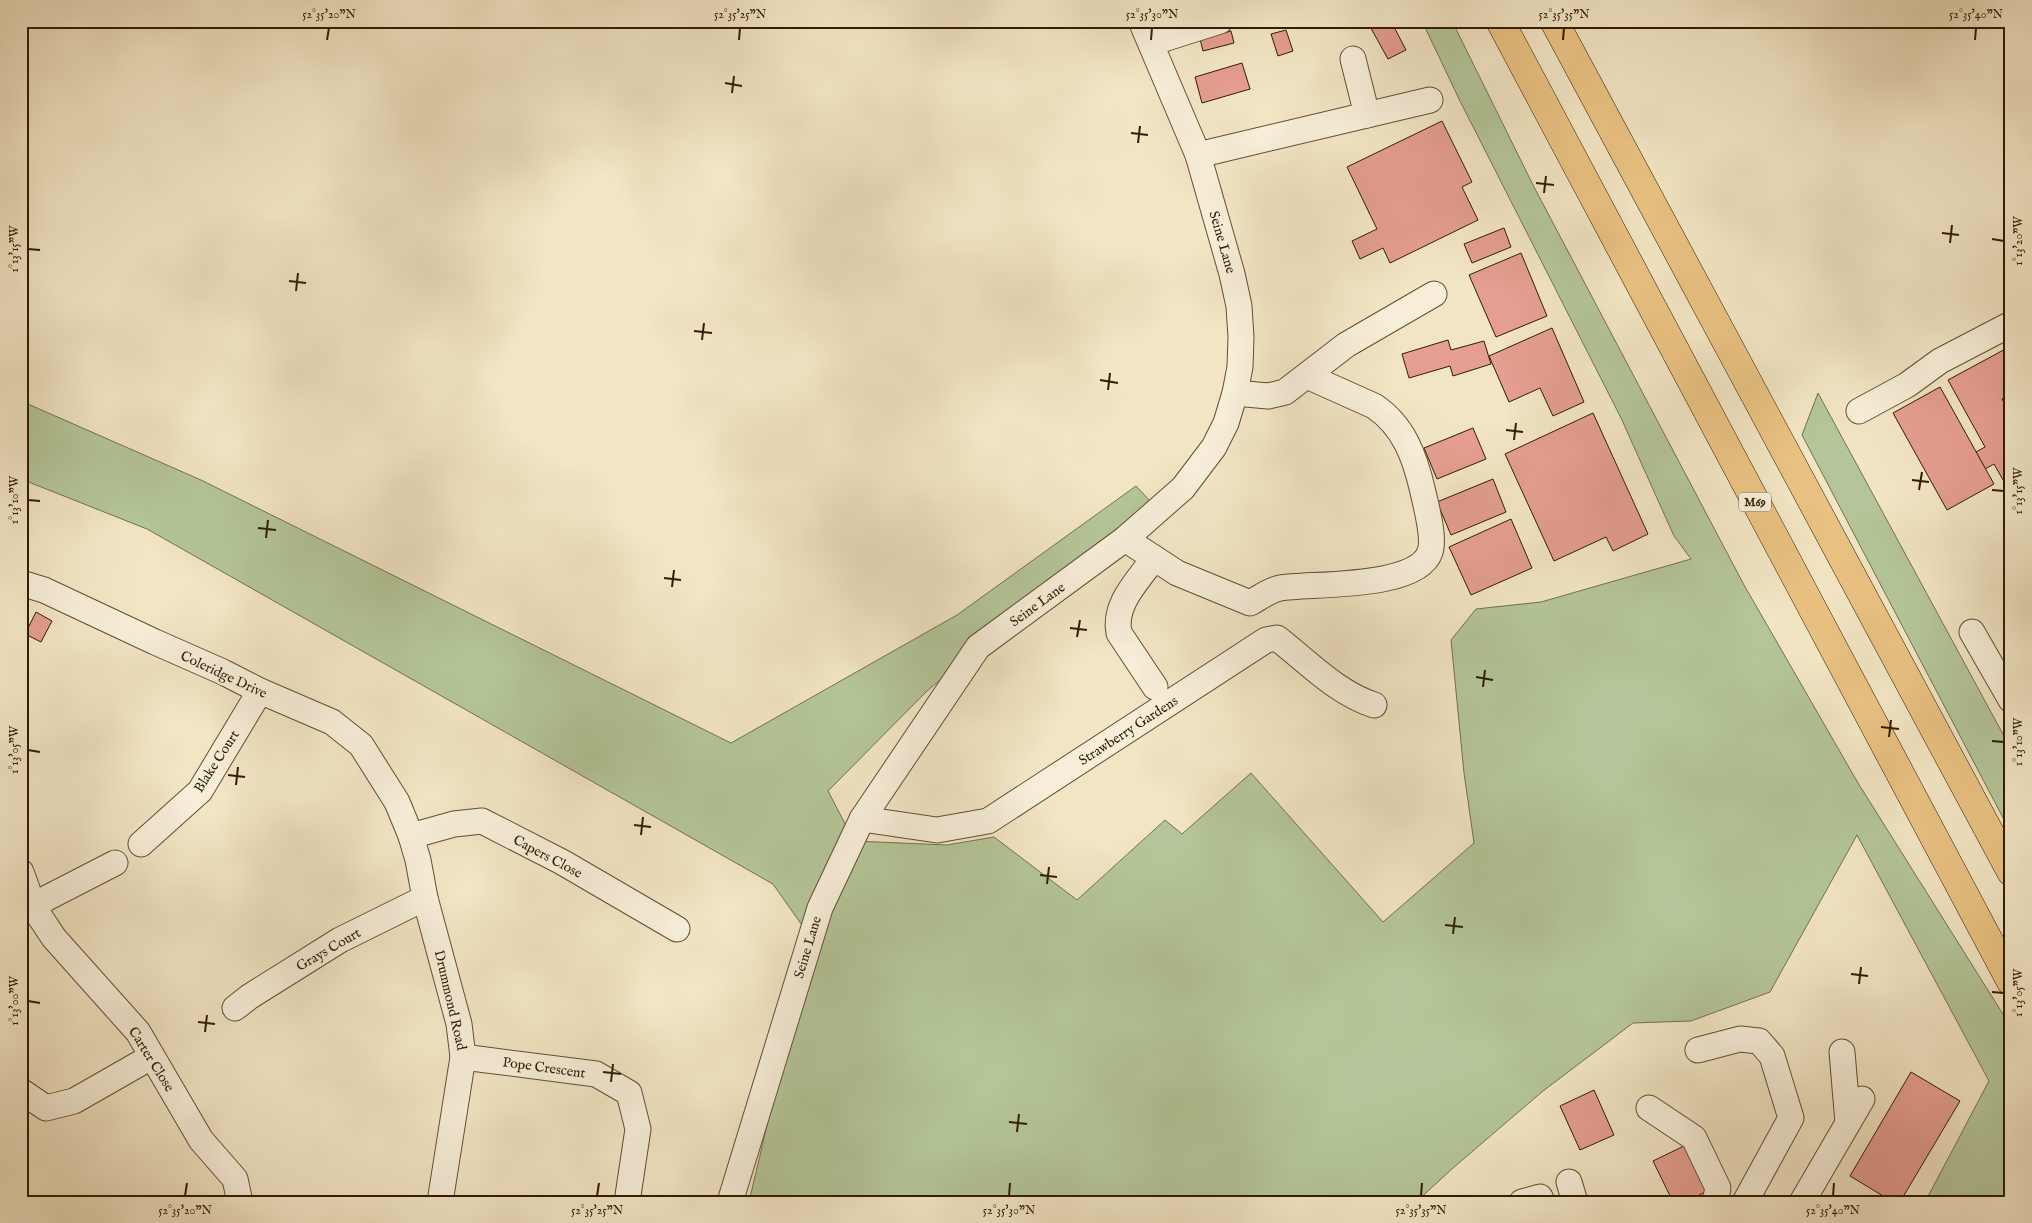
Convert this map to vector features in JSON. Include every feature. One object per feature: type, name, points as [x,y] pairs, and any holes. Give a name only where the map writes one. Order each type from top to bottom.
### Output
[{"type":"highway","name":"M69","points":[[1500,21],[2011,982]]},
{"type":"highway","points":[[1554,21],[2011,872]]},
{"type":"street","points":[[1146,32],[1220,21]]},
{"type":"street","name":"Seine Lane","points":[[730,1202],[811,936],[825,896],[862,819],[978,647],[1125,539],[1182,488],[1214,447],[1226,423],[1235,394],[1240,367],[1239,306],[1232,274],[1198,155],[1146,32]]},
{"type":"street","points":[[1354,59],[1367,115]]},
{"type":"street","points":[[1198,155],[1430,100]]},
{"type":"street","points":[[1235,394],[1277,395],[1294,387],[1346,346],[1434,294]]},
{"type":"street","points":[[1859,411],[1907,384],[1940,362],[2011,324]]},
{"type":"street","points":[[1125,539],[1177,573],[1250,603],[1278,588],[1371,581],[1405,573],[1423,562],[1430,551],[1430,522],[1419,474],[1409,446],[1400,430],[1384,412],[1374,406],[1307,376]]},
{"type":"street","points":[[1154,558],[1118,611],[1117,623],[1119,634],[1155,687]]},
{"type":"street","name":"Coleridge Drive","points":[[21,583],[44,590],[223,672],[260,691],[332,722],[362,745],[397,802]]},
{"type":"street","points":[[1972,632],[2011,700]]},
{"type":"street","name":"Strawberry Gardens","points":[[862,819],[937,830],[988,821],[1266,640],[1277,638],[1341,689],[1358,700],[1374,705]]},
{"type":"street","name":"Blake Court","points":[[141,844],[200,791],[260,691]]},
{"type":"street","name":"Drummond Road","points":[[397,802],[411,836],[418,860],[425,898],[459,1024],[464,1057],[440,1202]]},
{"type":"street","name":"Capers Close","points":[[411,836],[454,824],[482,821],[562,862],[677,929]]},
{"type":"street","points":[[34,908],[45,899],[115,863]]},
{"type":"street","name":"Carter Close","points":[[21,872],[34,908],[54,938],[138,1032],[201,1140],[235,1179],[240,1202]]},
{"type":"street","name":"Grays Court","points":[[240,996],[340,940],[425,898]]},
{"type":"street","points":[[1698,1050],[1740,1039],[1759,1041],[1772,1056],[1791,1118],[1745,1202]]},
{"type":"street","points":[[1842,1052],[1848,1123]]},
{"type":"street","points":[[21,1091],[46,1108],[74,1101],[151,1057]]},
{"type":"street","name":"Pope Crescent","points":[[464,1057],[596,1074],[629,1093],[638,1129],[626,1202]]},
{"type":"street","points":[[1802,1202],[1862,1099]]},
{"type":"street","points":[[1649,1108],[1694,1138],[1718,1188],[1714,1202]]},
{"type":"street","points":[[1522,1202],[1540,1197],[1542,1202]]},
{"type":"green space","points":[[1422,21],[1452,21],[1533,185],[1744,585],[1858,783],[2011,1027],[2011,1192],[2001,1202],[1925,1202],[1989,1081],[1857,835],[1770,992],[1691,1021],[1633,1023],[1543,1091],[1416,1202],[1397,1202],[1381,1196],[1382,1202],[749,1202],[811,938],[773,884],[147,529],[21,479],[21,401],[201,480],[731,743],[957,615],[1136,486],[1151,502],[927,691],[828,791],[854,841],[947,845],[994,837],[1077,900],[1165,820],[1182,834],[1251,773],[1383,922],[1474,843],[1464,773],[1451,640],[1476,609],[1541,602],[1691,559],[1674,536],[1621,418],[1460,101]]},
{"type":"green space","points":[[1818,393],[2011,749],[2011,833],[1802,435]]},
{"type":"building","points":[[1367,21],[1391,21],[1406,50],[1388,59]]},
{"type":"building","points":[[1286,30],[1293,51],[1278,56],[1271,34]]},
{"type":"building","points":[[1231,31],[1234,43],[1203,51],[1200,39]]},
{"type":"building","points":[[1242,63],[1250,89],[1202,103],[1195,77]]},
{"type":"building","points":[[1442,121],[1472,182],[1462,187],[1478,220],[1390,263],[1383,248],[1360,259],[1352,241],[1377,229],[1347,167]]},
{"type":"building","points":[[1504,228],[1511,247],[1472,263],[1464,244]]},
{"type":"building","points":[[1521,253],[1547,316],[1496,337],[1469,275]]},
{"type":"building","points":[[1552,328],[1584,402],[1553,416],[1540,388],[1509,402],[1489,356]]},
{"type":"building","points":[[1448,340],[1451,350],[1484,341],[1491,364],[1453,376],[1450,366],[1409,378],[1402,354]]},
{"type":"building","points":[[2011,346],[2011,394],[2002,399],[2011,415],[2011,494],[1994,464],[1985,469],[1976,452],[1985,447],[1948,380]]},
{"type":"building","points":[[1940,387],[1994,484],[1947,510],[1893,413]]},
{"type":"building","points":[[1593,413],[1648,534],[1613,551],[1606,537],[1554,561],[1505,454]]},
{"type":"building","points":[[1473,428],[1486,459],[1437,479],[1424,448]]},
{"type":"building","points":[[1493,479],[1506,512],[1451,535],[1437,502]]},
{"type":"building","points":[[1511,519],[1532,568],[1471,595],[1449,547]]},
{"type":"building","points":[[36,612],[52,621],[41,642],[25,634]]},
{"type":"building","points":[[1911,1072],[1960,1101],[1900,1202],[1893,1202],[1850,1176]]},
{"type":"building","points":[[1594,1090],[1614,1135],[1580,1150],[1560,1106]]},
{"type":"building","points":[[1686,1145],[1709,1190],[1686,1202],[1673,1202],[1653,1161]]}]
